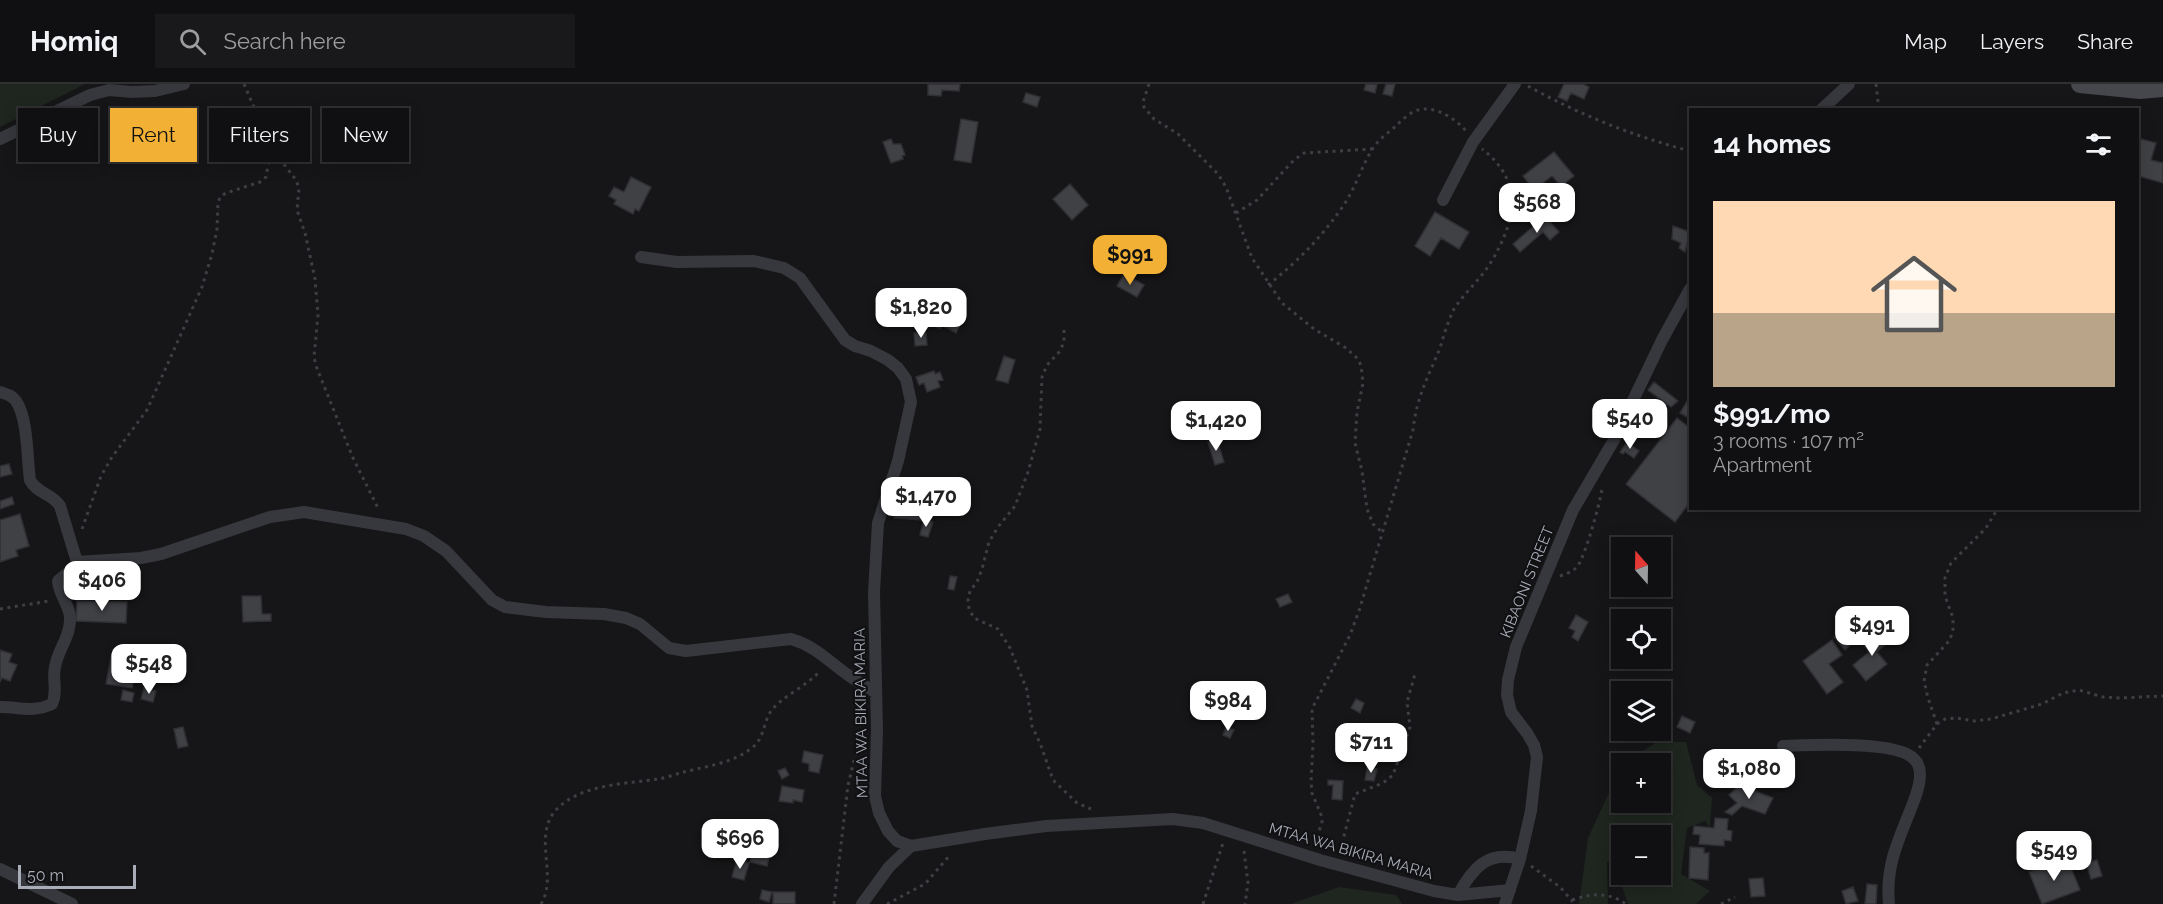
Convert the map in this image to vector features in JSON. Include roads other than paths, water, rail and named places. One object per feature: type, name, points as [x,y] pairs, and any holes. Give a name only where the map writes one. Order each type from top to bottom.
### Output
[{"type":"main road","points":[[2080,84],[2140,90],[2163,88]]},
{"type":"street","points":[[0,139],[90,95],[109,90],[155,91],[184,84]]},
{"type":"street","points":[[1443,200],[1473,142],[1515,84]]},
{"type":"street","points":[[1823,108],[1849,84]]},
{"type":"street","name":"MTAA WA BIKIRA MARIA","points":[[641,257],[677,262],[754,261],[784,268],[800,278],[845,340],[888,360],[906,379],[910,402],[905,431],[878,523],[874,592],[875,796],[879,813],[888,831],[897,841],[911,846],[1046,826],[1173,819],[1203,822],[1320,860],[1434,891],[1458,895],[1510,890]]},
{"type":"street","name":"KIBAONI STREET","points":[[1505,904],[1520,859],[1531,811],[1538,757],[1527,733],[1510,712],[1507,696],[1508,680],[1516,647],[1573,510],[1600,465],[1689,291]]},
{"type":"street","points":[[0,392],[9,394],[16,401],[25,433],[30,480],[40,492],[55,498],[60,506],[76,556],[75,567],[58,581],[70,614],[70,623],[66,641],[54,669],[55,691],[51,704],[31,711],[0,707]]},
{"type":"street","points":[[76,556],[125,560],[161,554],[270,517],[304,512],[406,529],[424,536],[446,551],[492,600],[505,607],[546,612],[604,614],[626,618],[640,624],[669,648],[686,651],[791,639],[818,651],[851,677],[875,692]]},
{"type":"street","points":[[1783,746],[1835,745],[1900,750],[1913,757],[1919,765],[1919,782],[1890,862],[1887,884],[1889,904]]},
{"type":"street","points":[[862,904],[890,867],[911,846]]},
{"type":"street","points":[[1458,895],[1472,871],[1482,864],[1500,857],[1510,856],[1520,859]]},
{"type":"street","points":[[0,869],[72,904]]}]
